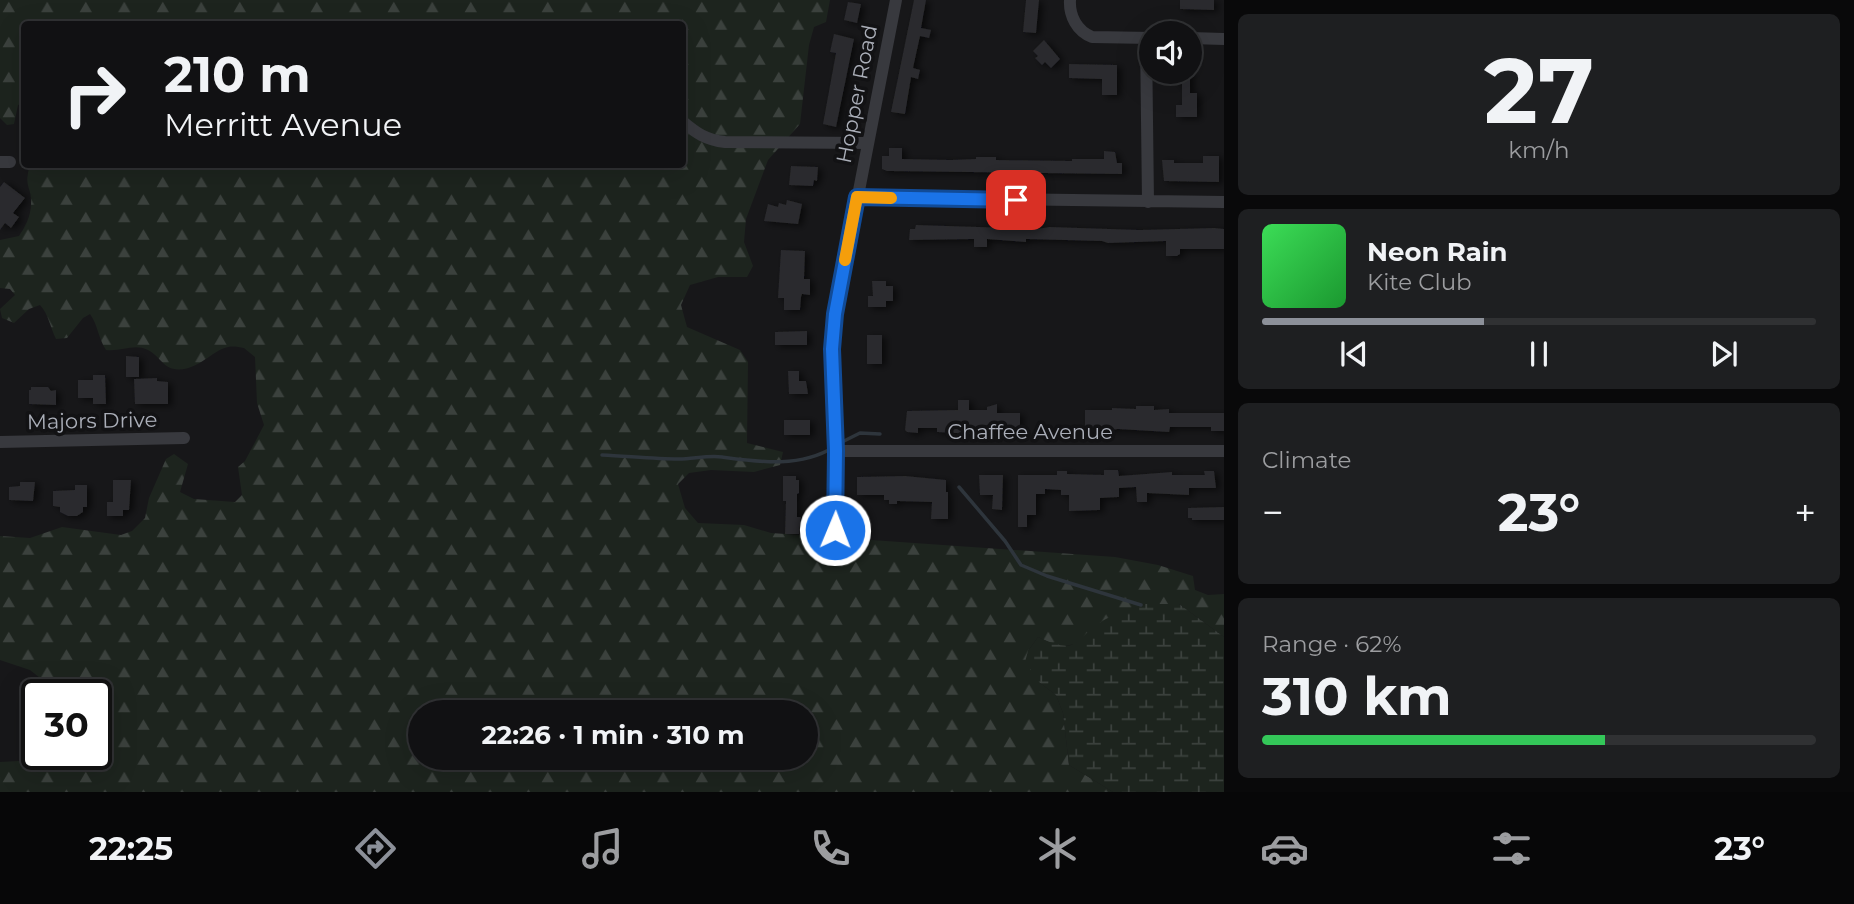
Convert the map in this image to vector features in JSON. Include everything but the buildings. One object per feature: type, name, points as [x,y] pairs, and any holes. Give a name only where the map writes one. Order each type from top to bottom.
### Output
[{"type":"street","name":"Hopper Road","points":[[835,530],[836,451],[832,349],[835,314],[866,143],[896,0]]},
{"type":"street","points":[[1070,0],[1069,6],[1075,24],[1084,34],[1092,37],[1139,38]]},
{"type":"street","points":[[1202,38],[1224,38]]},
{"type":"street","points":[[1148,202],[1149,84]]},
{"type":"street","points":[[686,124],[698,134],[720,142],[866,143]]},
{"type":"street","points":[[857,197],[1224,202]]},
{"type":"street","name":"Majors Drive","points":[[0,442],[184,438]]},
{"type":"street","name":"Chaffee Avenue","points":[[836,451],[1224,451]]},
{"type":"green space","points":[[0,0],[830,0],[826,22],[814,27],[809,45],[800,124],[768,160],[746,219],[744,242],[753,266],[747,277],[718,277],[690,285],[681,305],[687,327],[740,350],[748,362],[747,443],[783,452],[780,465],[754,472],[711,470],[689,473],[678,484],[685,508],[698,523],[744,525],[771,533],[1115,557],[1158,565],[1193,576],[1195,590],[1208,595],[1224,594],[1224,637],[1179,604],[1145,604],[1104,621],[1075,644],[1059,647],[1038,637],[1028,651],[1040,683],[1056,695],[1063,713],[1069,765],[1113,792],[0,792],[0,762],[21,759],[21,770],[112,770],[112,679],[41,679],[30,670],[0,660],[0,536],[30,538],[62,527],[121,535],[132,531],[145,518],[149,498],[166,459],[174,454],[188,464],[180,492],[194,499],[235,502],[242,495],[238,467],[245,461],[264,425],[257,403],[255,357],[244,348],[223,349],[197,364],[177,369],[167,366],[143,348],[106,350],[90,314],[83,318],[67,338],[56,339],[40,305],[29,309],[14,323],[2,318],[0,309],[15,295],[10,289],[0,288],[0,240],[19,236],[27,221],[31,204],[27,178],[29,168],[686,168],[686,21],[21,21],[21,104],[18,105],[14,124],[7,125],[0,118]]},
{"type":"green space","points":[[1145,604],[1179,604],[1224,637],[1224,792],[1113,792],[1069,765],[1063,713],[1056,695],[1040,683],[1025,662],[1028,651],[1038,637],[1052,643],[1069,645],[1104,620]]},
{"type":"waterway","points":[[840,443],[860,433],[880,434]]},
{"type":"waterway","points":[[602,455],[660,459],[717,457],[780,462],[808,458],[834,447]]},
{"type":"waterway","points":[[959,487],[1005,541],[1021,565],[1047,576],[1141,605]]},
{"type":"slow traffic","points":[[845,260],[857,197],[891,198]]},
{"type":"route","points":[[835,530],[836,451],[832,349],[835,314],[857,197],[1016,200]]}]
